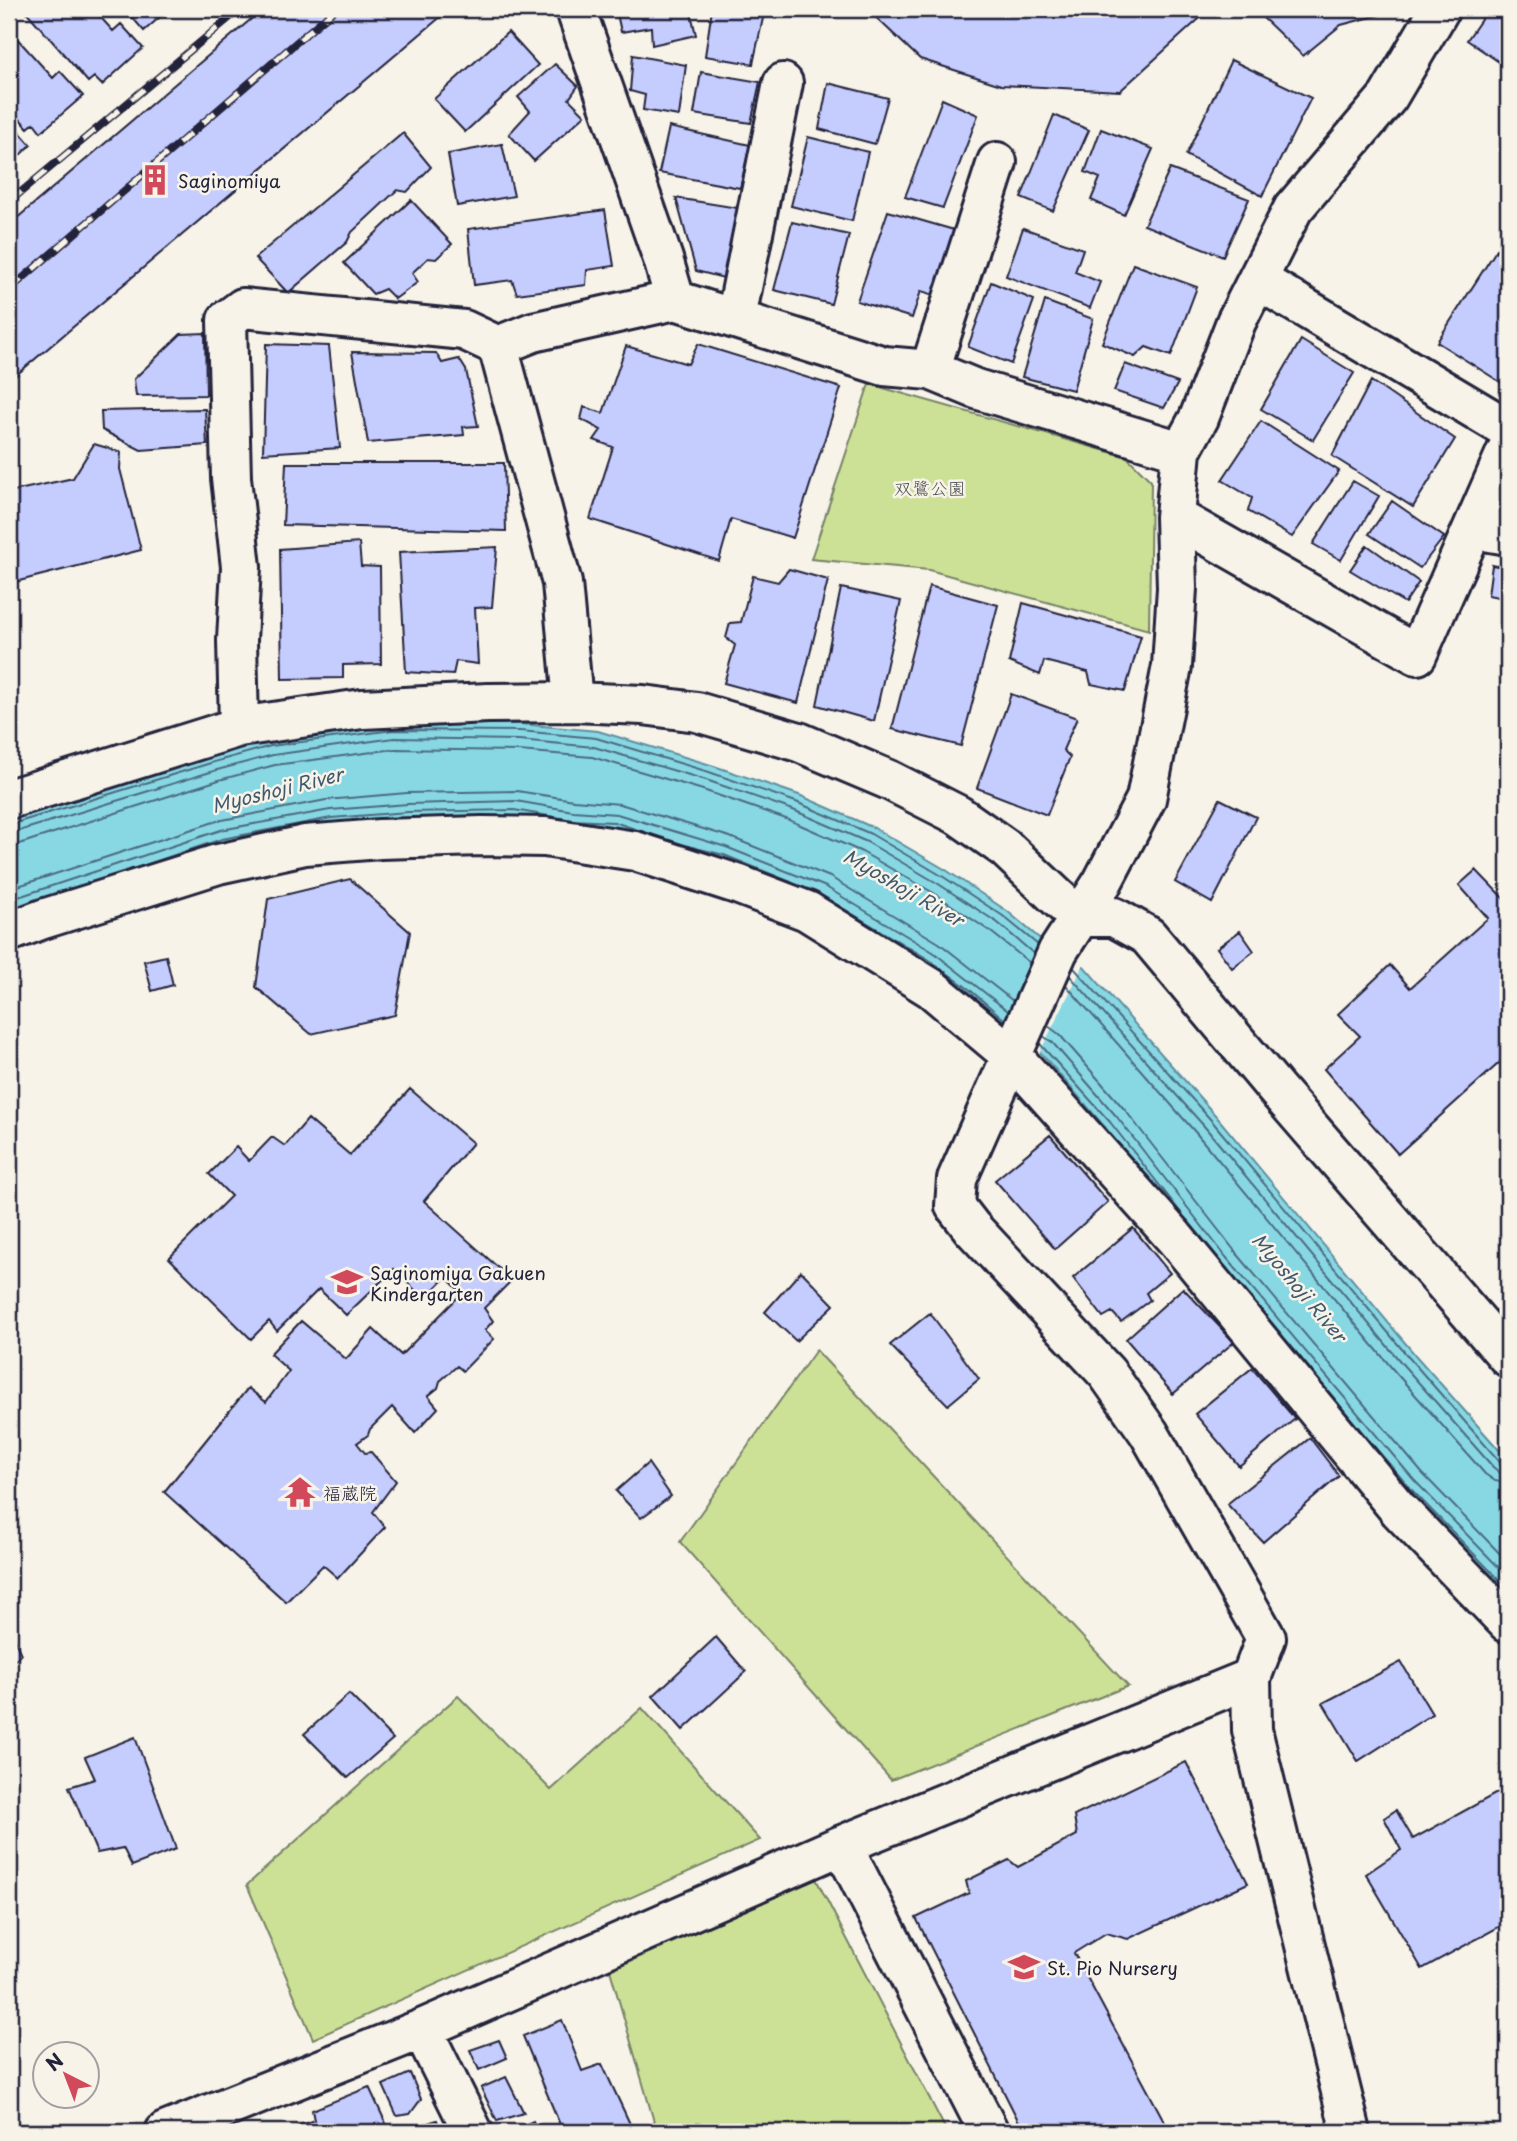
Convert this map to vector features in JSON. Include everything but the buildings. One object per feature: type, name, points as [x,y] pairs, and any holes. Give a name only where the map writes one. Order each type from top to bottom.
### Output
[{"type":"street","points":[[1351,2132],[1252,1730],[1251,1678],[1266,1638],[1149,1433],[1107,1373],[955,1206],[957,1179],[1058,951],[1102,883],[1146,799],[1172,666],[1177,589],[1175,517],[1181,452],[1199,418],[1236,321],[1293,209],[1388,97],[1440,9]]},
{"type":"street","points":[[578,16],[659,246],[675,300]]},
{"type":"street","points":[[736,318],[783,83]]},
{"type":"street","points":[[930,370],[997,162]]},
{"type":"street","points":[[1258,280],[1508,429]]},
{"type":"street","points":[[239,727],[237,640],[241,567],[231,478],[227,320],[243,308],[464,330],[498,346],[533,332],[675,300],[884,366],[930,370],[976,389],[1181,452]]},
{"type":"street","points":[[498,346],[562,583],[573,702]]},
{"type":"street","points":[[1175,517],[1417,655],[1491,532],[1508,448]]},
{"type":"street","points":[[9,799],[239,727],[362,709],[488,703],[643,705],[697,712],[800,742],[889,780],[958,815],[1005,848],[1078,918],[1114,917],[1148,936],[1508,1357]]},
{"type":"street","points":[[9,932],[218,864],[305,845],[380,839],[482,836],[545,837],[635,851],[737,884],[807,911],[931,988],[1016,1048],[1399,1510],[1508,1623]]},
{"type":"street","points":[[165,2132],[207,2125],[842,1845],[1251,1678]]},
{"type":"street","points":[[842,1845],[989,2132]]},
{"type":"street","points":[[422,2029],[473,2132]]},
{"type":"green space","name":"双鷺公園","points":[[869,384],[1127,457],[1151,481],[1149,630],[929,570],[811,559]]},
{"type":"green space","points":[[816,1350],[1128,1686],[891,1780],[680,1542]]},
{"type":"green space","points":[[458,1696],[551,1790],[642,1708],[760,1840],[313,2039],[247,1885]]},
{"type":"green space","points":[[816,1879],[947,2132],[657,2132],[610,1970]]},
{"type":"water","name":"Myoshoji River","points":[[393,723],[520,724],[598,731],[799,795],[874,828],[946,870],[1007,911],[1039,938],[1082,964],[1216,1116],[1416,1356],[1508,1460],[1508,1599],[1403,1491],[1214,1267],[1105,1127],[1040,1052],[1018,1039],[965,995],[572,827],[514,817],[409,819],[9,916],[9,819],[212,755],[270,740]]},
{"type":"pier","points":[[1060,948],[1085,962],[1038,1056],[1017,1042]]},
{"type":"railway","points":[[9,202],[240,9]]},
{"type":"railway","points":[[9,290],[335,9]]},
{"type":"place","name":"Saginomiya","points":[[155,180]]},
{"type":"place","name":"Saginomiya Gakuen Kindergarten","points":[[347,1282]]},
{"type":"place","name":"福蔵院","points":[[300,1492]]},
{"type":"place","name":"St. Pio Nursery","points":[[1024,1967]]}]
